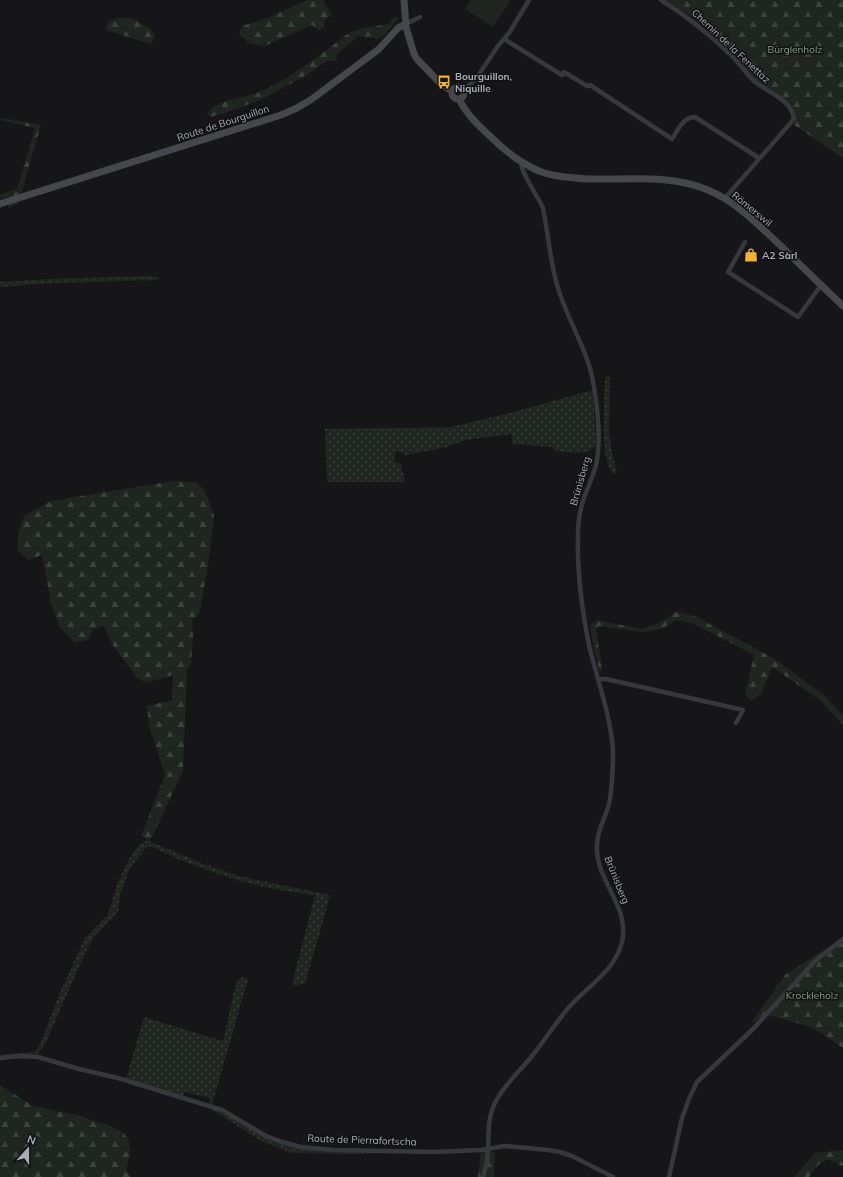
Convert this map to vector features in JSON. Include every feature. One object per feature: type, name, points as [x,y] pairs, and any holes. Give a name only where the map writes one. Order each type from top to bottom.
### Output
[{"type":"main road","points":[[404,0],[406,24],[413,52],[417,59],[441,84],[452,91],[453,97],[460,99],[463,96],[463,91],[460,88],[456,88],[452,91]]},
{"type":"main road","name":"Route de Bourguillon","points":[[0,204],[286,113],[312,99],[367,58],[398,28],[406,24]]},
{"type":"main road","name":"Römerswil","points":[[460,99],[468,113],[500,146],[521,162],[540,171],[558,176],[575,178],[681,181],[695,185],[725,198],[751,218],[843,306]]},
{"type":"street","points":[[463,91],[475,80],[529,0]]},
{"type":"street","name":"Chemin de la Fenettaz","points":[[661,0],[704,30],[731,55],[754,81],[786,103],[792,112],[794,119],[725,198]]},
{"type":"street","points":[[406,24],[420,17]]},
{"type":"street","points":[[504,39],[562,75],[564,72],[587,86],[590,85],[672,139],[689,117],[695,117],[759,158]]},
{"type":"street","name":"Brünisberg","points":[[483,1177],[488,1154],[489,1117],[498,1097],[532,1057],[566,1011],[605,972],[617,955],[623,933],[620,913],[602,872],[597,853],[598,836],[609,803],[613,750],[609,720],[590,646],[582,604],[578,538],[581,508],[593,476],[598,452],[595,390],[586,358],[557,286],[543,208],[523,173],[521,162]]},
{"type":"street","points":[[745,242],[728,272],[798,317],[821,285]]},
{"type":"street","points":[[598,679],[606,679],[743,710],[736,724]]},
{"type":"street","points":[[669,1177],[682,1118],[697,1082],[753,1029],[815,961],[843,939]]},
{"type":"street","name":"Route de Pierrafortscha","points":[[0,1058],[19,1056],[38,1057],[118,1078],[222,1110],[266,1136],[301,1147],[334,1150],[433,1152],[488,1149],[504,1146],[560,1152],[572,1156],[613,1177]]},
{"type":"green space","points":[[307,0],[323,0],[332,15],[324,21],[325,27],[319,30],[312,25],[265,46],[249,43],[239,34],[242,26],[265,19]]},
{"type":"green space","points":[[471,0],[510,1],[493,27],[465,9]]},
{"type":"green space","name":"Bürglenholz","points":[[665,0],[843,0],[843,158],[794,125],[796,119],[794,112],[787,101],[769,91],[705,29],[687,14]]},
{"type":"green space","points":[[397,17],[398,19],[384,36],[376,39],[368,36],[358,36],[336,55],[337,61],[327,61],[305,76],[264,98],[237,109],[211,117],[207,114],[217,105],[259,92],[284,79],[350,33],[363,28],[389,24],[391,19]]},
{"type":"green space","points":[[117,18],[131,18],[150,28],[155,37],[151,44],[106,30],[108,22]]},
{"type":"green space","points":[[0,118],[41,125],[18,204],[8,208],[9,197],[0,199],[0,194],[17,189],[35,128],[0,120]]},
{"type":"green space","points":[[154,276],[159,278],[156,280],[52,283],[0,287],[0,282]]},
{"type":"green space","points":[[608,375],[610,377],[609,432],[617,472],[615,475],[606,458],[604,445],[605,378]]},
{"type":"green space","points":[[593,390],[596,444],[589,451],[584,453],[555,451],[553,447],[513,444],[511,434],[465,440],[447,447],[406,455],[401,452],[396,452],[394,457],[395,462],[401,464],[405,482],[327,482],[325,429],[451,427],[506,414]]},
{"type":"green space","points":[[173,481],[196,482],[205,491],[214,515],[208,566],[199,614],[192,620],[193,637],[191,664],[187,669],[183,771],[150,841],[141,836],[165,775],[149,726],[147,706],[172,700],[173,675],[146,683],[137,678],[112,644],[104,626],[93,629],[88,640],[75,643],[60,627],[51,603],[42,555],[28,560],[17,550],[19,530],[24,516],[51,501]]},
{"type":"green space","points":[[676,612],[695,616],[775,659],[825,696],[843,716],[843,725],[820,700],[772,667],[761,694],[751,701],[745,695],[754,655],[692,623],[677,620],[661,629],[642,632],[599,626],[596,629],[602,668],[600,673],[590,625],[597,620],[641,629],[659,623]]},
{"type":"green space","points":[[147,840],[201,863],[239,876],[330,895],[305,983],[293,987],[294,976],[315,895],[290,892],[243,882],[180,860],[150,846],[145,849],[129,870],[120,895],[118,912],[92,939],[46,1043],[38,1054],[0,1057],[0,1055],[34,1052],[40,1045],[59,995],[85,938],[109,913],[117,884],[128,861],[139,845]]},
{"type":"green space","name":"Krockleholz","points":[[843,941],[843,1048],[813,1028],[770,1015],[751,1023],[785,975],[831,945]]},
{"type":"green space","points":[[242,977],[248,979],[212,1105],[209,1104],[210,1098],[185,1092],[183,1096],[126,1079],[144,1017],[223,1041],[236,983]]},
{"type":"green space","points":[[0,1085],[33,1106],[76,1115],[108,1125],[124,1133],[129,1141],[130,1152],[126,1171],[131,1177],[0,1177]]},
{"type":"green space","points":[[208,1107],[221,1112],[253,1131],[301,1149],[369,1154],[292,1153],[261,1141]]},
{"type":"green space","points":[[843,1150],[843,1165],[841,1166],[829,1159],[818,1165],[809,1177],[794,1177],[815,1153]]},
{"type":"green space","points":[[495,1151],[494,1177],[478,1177],[481,1153]]},
{"type":"place","name":"Bourguillon, Niquille","points":[[444,82]]},
{"type":"place","name":"A2 Sàrl","points":[[751,255]]}]
